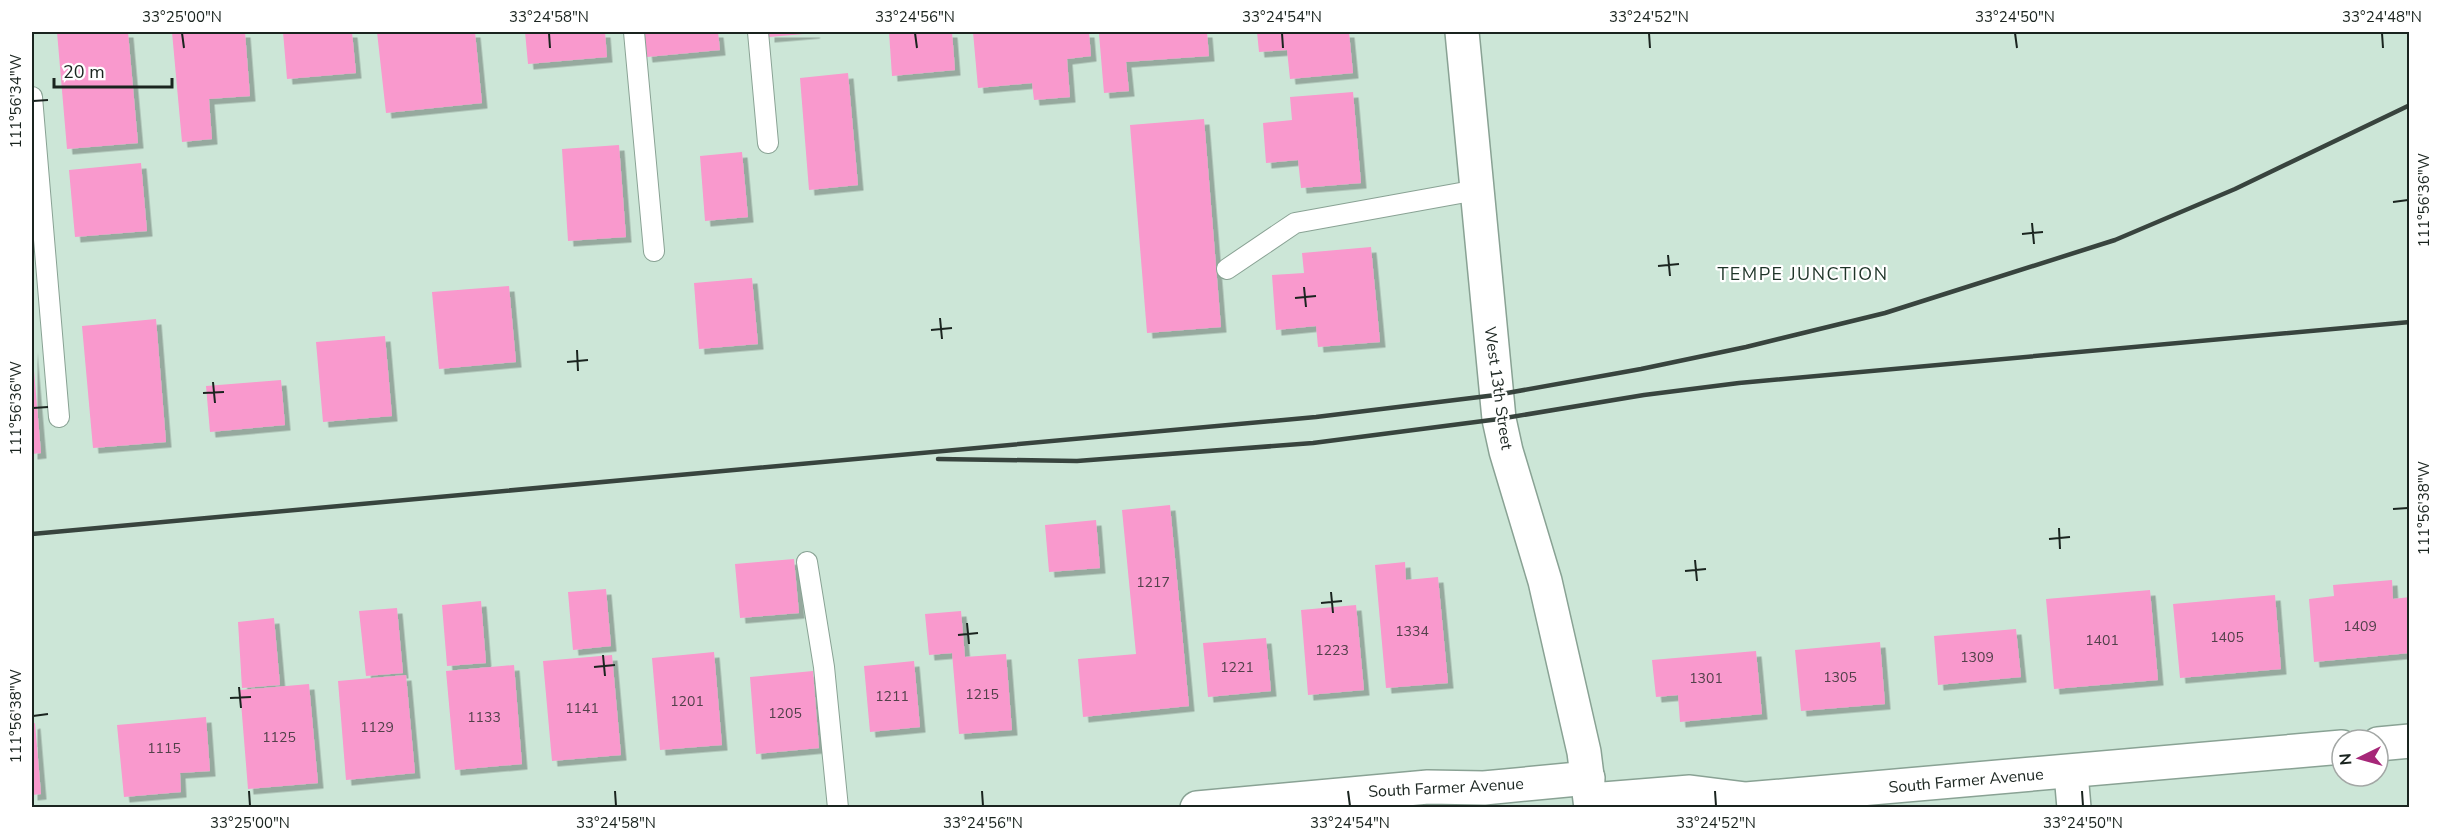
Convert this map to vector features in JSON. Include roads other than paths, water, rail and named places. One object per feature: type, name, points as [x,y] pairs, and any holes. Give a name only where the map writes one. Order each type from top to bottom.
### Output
[{"type":"street","name":"West 13th Street","points":[[1462,32],[1499,419],[1506,451],[1545,581],[1590,795]]},
{"type":"street","points":[[2390,743],[2409,741]]},
{"type":"street","name":"South Farmer Avenue","points":[[1197,807],[1428,787],[1590,795],[1690,792],[1746,799],[2071,773],[2330,748]]},
{"type":"street","points":[[2071,773],[2074,807]]},
{"type":"lane","points":[[634,32],[654,251]]},
{"type":"lane","points":[[758,32],[768,144]]},
{"type":"lane","points":[[32,97],[59,417]]},
{"type":"lane","points":[[1227,269],[1295,223],[1477,190]]},
{"type":"lane","points":[[807,562],[824,667],[838,807]]},
{"type":"railway","points":[[32,534],[1316,417],[1496,395],[1641,369],[1746,347],[1885,313],[2115,240],[2235,189],[2410,105]]},
{"type":"railway","points":[[938,459],[1077,461],[1313,443],[1499,419],[1644,395],[1739,383],[2410,322]]},
{"type":"district","name":"TEMPE JUNCTION","points":[[1803,274]]}]
